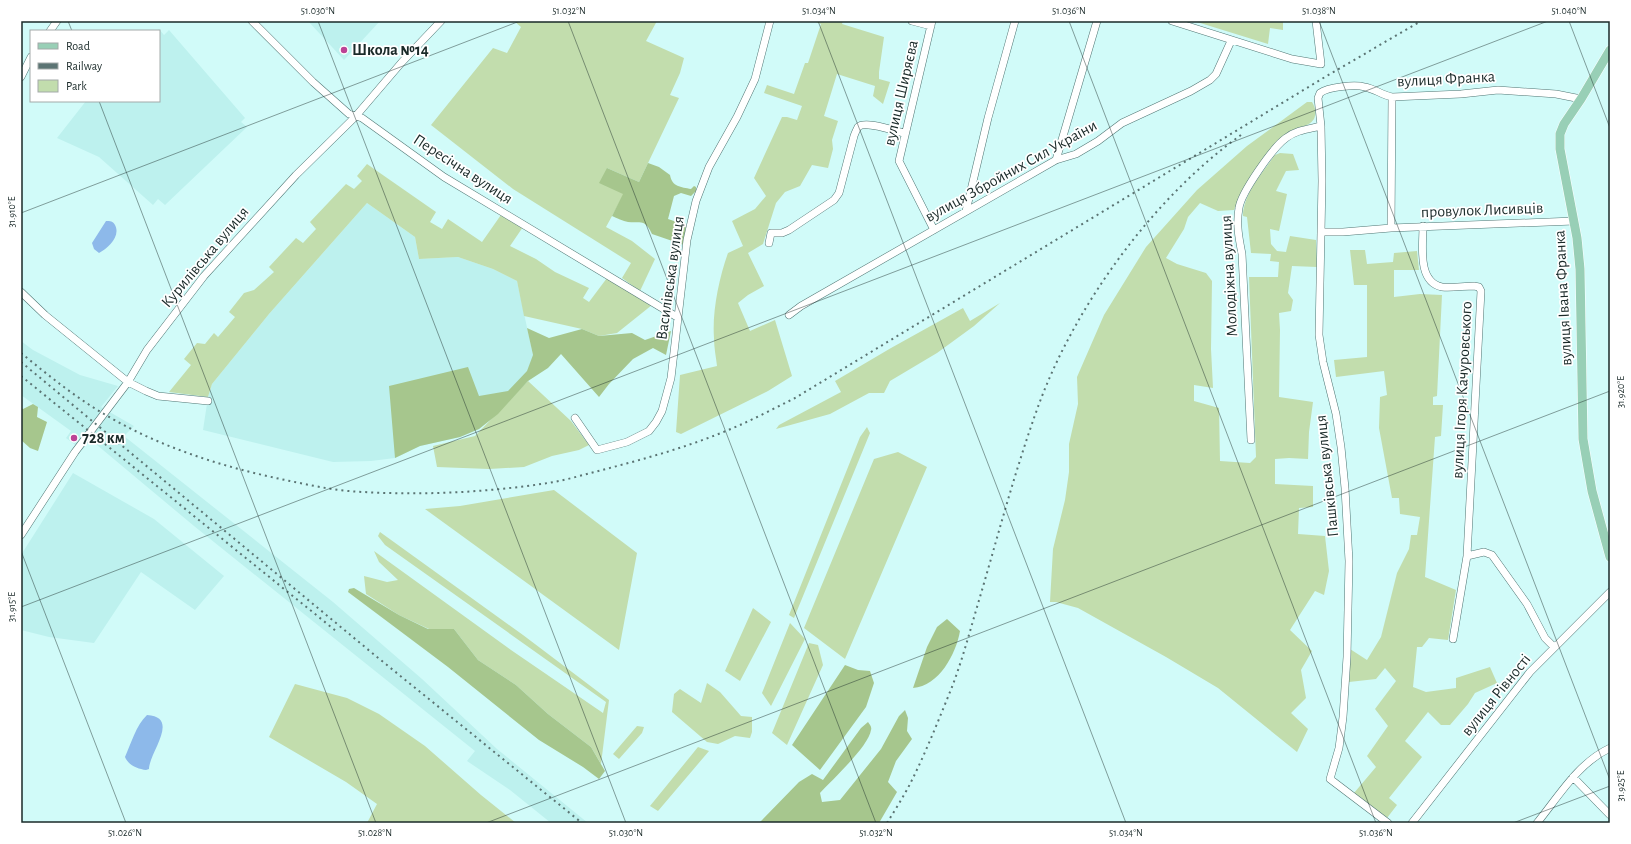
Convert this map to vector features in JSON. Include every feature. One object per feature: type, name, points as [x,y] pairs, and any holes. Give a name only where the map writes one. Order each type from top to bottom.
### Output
[{"type":"main road","name":"вулиця Івана Франка","points":[[1610,50],[1560,134],[1560,149],[1574,221],[1580,269],[1583,439],[1592,491],[1610,557]]},
{"type":"street","points":[[51,30],[58,21]]},
{"type":"street","name":"Пересічна вулиця","points":[[252,21],[313,82],[349,114],[362,118],[450,181],[677,317]]},
{"type":"street","name":"Курилівська вулиця","points":[[21,535],[75,452],[128,382],[147,350],[204,276],[296,175],[355,117],[402,62],[441,21]]},
{"type":"street","name":"Василівська вулиця","points":[[575,418],[597,450],[627,442],[649,431],[662,411],[670,378],[687,240],[696,201],[709,168],[737,117],[755,79],[770,21]]},
{"type":"street","name":"вулиця Ширяєва","points":[[912,21],[932,23],[904,134],[899,161],[934,230]]},
{"type":"street","points":[[966,210],[988,118],[1015,21]]},
{"type":"street","points":[[1056,160],[1097,21]]},
{"type":"street","points":[[1172,21],[1231,41],[1292,59],[1321,64],[1316,21]]},
{"type":"street","name":"вулиця Збройних Сил України","points":[[789,315],[800,306],[934,230],[966,210],[1056,160],[1076,154],[1098,141],[1122,123],[1191,91],[1210,80],[1216,74],[1231,41]]},
{"type":"street","points":[[21,77],[30,59]]},
{"type":"street","name":"вулиця Франка","points":[[1318,98],[1320,93],[1330,88],[1364,87],[1382,95],[1392,97],[1461,94],[1498,90],[1556,94],[1581,99]]},
{"type":"street","points":[[1391,228],[1392,97]]},
{"type":"street","name":"Пашківська вулиця","points":[[1318,98],[1321,126],[1319,335],[1323,362],[1336,414],[1341,447],[1349,562],[1344,717],[1339,748],[1330,779],[1388,823]]},
{"type":"street","points":[[769,243],[770,234],[782,233],[789,230],[834,200],[841,187],[854,136],[858,128],[863,124],[871,125],[904,134]]},
{"type":"street","name":"Молодіжна вулиця","points":[[1251,440],[1242,254],[1238,230],[1239,206],[1243,196],[1255,177],[1279,144],[1293,133],[1321,126]]},
{"type":"street","name":"провулок Лисивців","points":[[1321,232],[1343,232],[1423,226],[1574,221]]},
{"type":"street","name":"вулиця Ігоря Качуровського","points":[[1423,226],[1425,273],[1435,285],[1444,287],[1474,286],[1479,287],[1481,291],[1467,556],[1453,639]]},
{"type":"street","points":[[21,292],[45,315],[128,382],[158,396],[208,401]]},
{"type":"street","points":[[1467,556],[1484,552],[1492,554],[1523,599],[1545,638],[1554,646]]},
{"type":"street","name":"вулиця Рівності","points":[[1412,823],[1530,672],[1554,646],[1610,592]]},
{"type":"street","points":[[1537,823],[1584,765],[1597,755],[1610,748]]},
{"type":"street","points":[[1573,777],[1610,815]]},
{"type":"shaded area","name":"Школа №14","points":[[308,21],[380,21],[344,60]]},
{"type":"shaded area","points":[[160,30],[164,35],[169,30],[245,118],[241,122],[247,127],[165,205],[158,199],[153,205],[99,157],[57,138],[85,102],[160,102]]},
{"type":"shaded area","points":[[367,203],[415,237],[419,259],[458,257],[493,269],[517,281],[536,369],[516,388],[479,429],[460,437],[420,446],[395,458],[371,461],[333,462],[203,430],[208,397],[212,384],[269,314]]},
{"type":"shaded area","points":[[106,221],[114,224],[116,233],[110,245],[99,253],[94,249],[92,243]]},
{"type":"shaded area","points":[[21,341],[33,350],[80,375],[118,386],[101,407],[134,426],[124,436],[333,602],[422,679],[497,749],[588,823],[551,823],[510,790],[467,761],[475,751],[194,526],[91,440],[82,450],[66,438],[71,431],[21,395]]},
{"type":"shaded area","points":[[73,473],[154,519],[224,576],[195,610],[141,572],[94,643],[49,637],[21,630],[21,555]]},
{"type":"shaded area","points":[[147,715],[157,717],[162,722],[163,729],[150,762],[149,769],[146,770],[134,766],[126,760],[125,757],[137,729]]},
{"type":"green space","points":[[514,21],[657,21],[646,41],[684,58],[680,73],[670,95],[679,98],[639,182],[607,168],[624,194],[606,227],[632,241],[655,259],[640,291],[622,278],[631,263],[513,189],[431,125],[493,48],[507,53],[521,27]]},
{"type":"green space","points":[[813,21],[843,21],[842,24],[884,37],[879,79],[890,82],[883,104],[873,96],[875,86],[837,74],[824,116],[838,121],[832,140],[833,149],[828,168],[812,165],[800,186],[785,192],[776,203],[763,244],[748,253],[764,286],[748,295],[738,303],[750,331],[775,320],[792,376],[768,391],[681,434],[676,432],[680,375],[717,366],[714,345],[714,317],[719,284],[728,253],[743,246],[732,221],[755,209],[766,196],[754,178],[782,117],[797,120],[802,106],[764,93],[767,85],[794,94],[805,63],[808,63],[821,24]]},
{"type":"green space","points":[[1197,21],[1283,21],[1283,30],[1270,28],[1268,44]]},
{"type":"green space","points":[[1307,102],[1312,102],[1314,106],[1314,119],[1309,124],[1287,133],[1271,148],[1250,179],[1234,210],[1218,211],[1200,203],[1188,217],[1184,229],[1166,258],[1177,264],[1206,273],[1212,281],[1211,349],[1213,388],[1194,385],[1194,401],[1219,408],[1220,461],[1250,463],[1256,457],[1249,277],[1278,277],[1279,262],[1270,261],[1271,254],[1251,253],[1247,217],[1243,216],[1244,208],[1246,200],[1254,184],[1275,155],[1280,153],[1293,154],[1299,170],[1286,171],[1276,191],[1287,194],[1279,231],[1270,229],[1271,244],[1277,251],[1286,252],[1290,236],[1316,240],[1317,267],[1292,266],[1288,293],[1293,300],[1291,311],[1279,313],[1279,397],[1313,402],[1309,432],[1308,459],[1275,459],[1275,484],[1313,486],[1313,507],[1299,508],[1298,534],[1325,536],[1329,571],[1324,595],[1315,591],[1290,630],[1312,651],[1301,670],[1306,698],[1291,713],[1308,729],[1297,752],[1218,688],[1078,608],[1056,602],[1050,602],[1053,549],[1065,500],[1069,472],[1069,444],[1078,404],[1077,377],[1104,315],[1146,247],[1197,190],[1247,146]]},
{"type":"green space","points":[[648,163],[659,167],[670,175],[673,182],[678,186],[691,189],[694,186],[696,187],[696,191],[691,196],[681,193],[674,196],[668,219],[686,225],[684,245],[652,234],[643,223],[628,222],[612,216],[623,194],[599,183],[607,168],[639,182]]},
{"type":"green space","points":[[367,164],[436,212],[430,222],[442,229],[448,219],[482,242],[503,212],[525,224],[510,246],[536,259],[555,272],[589,288],[583,298],[589,302],[607,278],[652,305],[617,333],[599,336],[582,329],[524,316],[517,281],[493,269],[458,257],[419,259],[415,237],[367,203],[269,314],[212,384],[208,397],[169,392],[191,365],[184,359],[197,343],[205,344],[214,333],[218,337],[235,317],[229,312],[244,293],[254,290],[274,272],[269,267],[296,238],[303,243],[316,229],[310,222],[346,184],[354,189],[362,181],[357,176]]},
{"type":"green space","points":[[1350,250],[1365,250],[1367,264],[1393,262],[1394,253],[1417,251],[1419,270],[1394,270],[1394,297],[1420,294],[1442,295],[1437,396],[1433,397],[1433,405],[1443,405],[1441,436],[1435,437],[1425,577],[1456,590],[1448,640],[1429,638],[1422,647],[1417,647],[1413,687],[1426,692],[1456,688],[1456,678],[1490,667],[1497,683],[1475,693],[1468,704],[1450,725],[1441,725],[1428,712],[1405,741],[1422,757],[1389,798],[1397,805],[1387,818],[1354,793],[1376,767],[1367,756],[1388,726],[1375,709],[1396,681],[1385,668],[1376,679],[1349,682],[1350,649],[1367,660],[1381,637],[1397,573],[1409,549],[1411,535],[1417,535],[1420,517],[1400,514],[1399,498],[1392,498],[1379,428],[1380,397],[1387,395],[1384,371],[1336,377],[1334,360],[1367,357],[1367,285],[1354,285]]},
{"type":"green space","points":[[1000,303],[974,326],[937,353],[890,381],[884,393],[869,393],[830,414],[776,429],[779,425],[841,392],[835,381],[891,348],[963,308],[970,321]]},
{"type":"green space","points":[[527,328],[549,338],[582,329],[599,336],[632,333],[645,340],[671,331],[666,355],[653,348],[633,359],[609,384],[599,397],[561,354],[548,368],[528,381],[498,414],[479,429],[460,437],[420,446],[395,458],[389,386],[468,367],[479,396],[508,391],[527,371],[533,355]]},
{"type":"green space","points":[[528,381],[571,421],[589,445],[579,450],[552,456],[524,467],[489,469],[437,467],[433,446],[475,436]]},
{"type":"green space","points":[[33,404],[38,407],[37,417],[47,422],[38,451],[30,448],[21,440],[21,408],[23,409]]},
{"type":"green space","points":[[867,427],[870,433],[794,618],[789,615],[860,437]]},
{"type":"green space","points":[[898,452],[927,467],[845,659],[804,628],[874,459]]},
{"type":"green space","points":[[554,490],[637,553],[619,650],[425,509],[460,506]]},
{"type":"green space","points":[[380,532],[523,635],[609,700],[601,764],[591,747],[548,714],[516,685],[478,660],[454,629],[429,629],[399,615],[366,594],[364,576],[387,582],[398,580],[379,562],[374,551],[511,650],[603,713],[606,702],[385,545],[378,536]]},
{"type":"green space","points":[[354,588],[399,615],[428,629],[454,629],[478,660],[516,685],[548,714],[591,747],[605,771],[599,779],[583,767],[539,740],[448,667],[348,592],[349,589]]},
{"type":"green space","points":[[753,608],[771,622],[740,681],[725,671]]},
{"type":"green space","points":[[947,619],[960,631],[955,649],[945,667],[938,675],[922,686],[913,688],[927,647],[937,627]]},
{"type":"green space","points":[[790,623],[805,639],[771,706],[762,693]]},
{"type":"green space","points":[[809,643],[818,645],[823,665],[787,745],[772,733]]},
{"type":"green space","points":[[845,665],[858,670],[870,671],[874,683],[866,707],[820,770],[792,745]]},
{"type":"green space","points":[[707,683],[720,692],[741,716],[752,717],[752,732],[750,738],[735,736],[718,744],[707,742],[672,712],[674,694],[680,689],[701,703]]},
{"type":"green space","points":[[295,684],[347,698],[379,714],[425,746],[481,795],[516,823],[367,823],[377,804],[346,782],[269,737]]},
{"type":"green space","points":[[905,710],[908,718],[907,731],[912,739],[896,761],[888,782],[897,792],[879,823],[759,823],[799,782],[812,774],[823,780],[861,728],[868,722],[871,729],[869,737],[864,745],[820,793],[822,802],[840,800],[881,749],[899,716]]},
{"type":"green space","points":[[637,726],[644,727],[642,733],[619,759],[613,754]]},
{"type":"green space","points":[[698,747],[709,751],[658,811],[650,806]]},
{"type":"railway","points":[[21,353],[83,400],[126,426],[171,447],[218,463],[266,476],[348,491],[399,493],[477,491],[554,482],[654,456],[689,445],[747,422],[795,398],[1325,77],[1421,21]]},
{"type":"railway","points":[[887,823],[917,771],[952,687],[1008,500],[1039,404],[1055,366],[1074,328],[1096,291],[1121,255],[1149,221],[1178,189],[1209,160],[1241,135]]},
{"type":"railway","points":[[21,362],[377,657],[582,823]]},
{"type":"railway","points":[[21,376],[336,631]]},
{"type":"place","name":"Школа №14","points":[[344,50]]},
{"type":"place","name":"728 км","points":[[74,438]]}]
